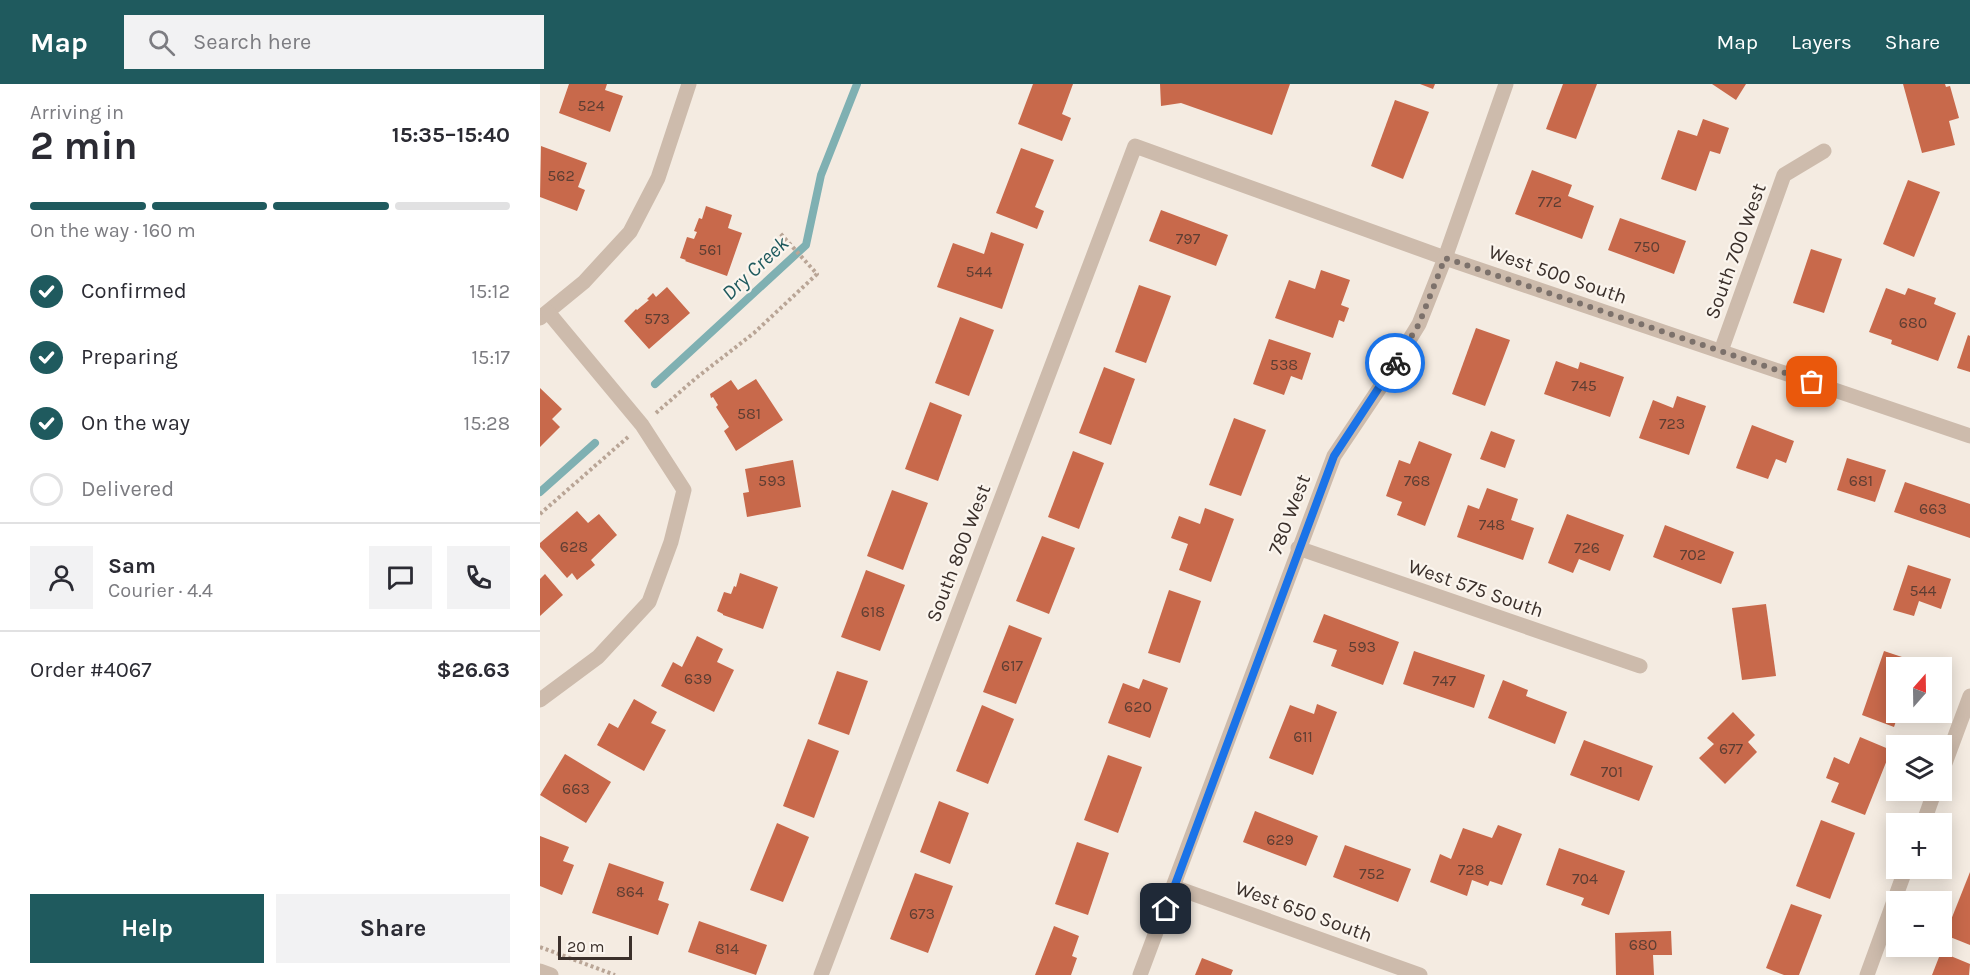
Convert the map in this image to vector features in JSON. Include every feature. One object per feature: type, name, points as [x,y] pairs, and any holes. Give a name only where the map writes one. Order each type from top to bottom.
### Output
[{"type":"street","points":[[540,700],[598,657],[649,602],[671,542],[684,490],[642,425],[544,315],[584,282],[630,232],[658,178],[689,84]]},
{"type":"street","name":"780 West","points":[[1140,975],[1334,456],[1419,324],[1445,258],[1506,84]]},
{"type":"street","name":"West 500 South","points":[[1135,146],[1445,258],[1970,436]]},
{"type":"street","name":"South 800 West","points":[[821,975],[1135,146]]},
{"type":"street","name":"South 700 West","points":[[1721,351],[1784,175],[1824,151]]},
{"type":"street","name":"West 575 South","points":[[1298,549],[1640,666]]},
{"type":"street","points":[[1952,744],[1970,696]]},
{"type":"street","points":[[1867,975],[1902,879]]},
{"type":"street","name":"West 650 South","points":[[1174,887],[1420,975]]},
{"type":"street","points":[[540,971],[551,975]]},
{"type":"path","points":[[540,514],[696,378],[754,333],[817,274],[780,233]]},
{"type":"path","points":[[540,947],[615,975]]},
{"type":"building","points":[[569,84],[607,84],[605,90],[623,96],[610,132],[559,113]]},
{"type":"building","points":[[1033,84],[1073,84],[1062,114],[1071,118],[1062,141],[1018,124]]},
{"type":"building","points":[[1160,84],[1290,84],[1272,135],[1181,103],[1161,106]]},
{"type":"building","points":[[1420,84],[1435,84],[1433,89]]},
{"type":"building","points":[[1563,84],[1597,84],[1576,139],[1546,129]]},
{"type":"building","points":[[1712,84],[1746,84],[1736,100]]},
{"type":"building","points":[[1903,84],[1950,86],[1959,118],[1949,121],[1955,145],[1922,153]]},
{"type":"building","points":[[1395,100],[1429,112],[1403,179],[1371,166]]},
{"type":"building","points":[[1703,119],[1729,128],[1720,154],[1710,151],[1696,191],[1661,179],[1678,130],[1697,136]]},
{"type":"building","points":[[541,146],[587,163],[578,187],[585,190],[577,211],[540,197]]},
{"type":"building","points":[[1021,148],[1054,160],[1035,207],[1044,211],[1037,229],[996,213]]},
{"type":"building","points":[[1532,170],[1572,185],[1568,196],[1594,206],[1582,239],[1515,214]]},
{"type":"building","points":[[1908,180],[1940,192],[1914,257],[1883,244]]},
{"type":"building","points":[[706,206],[732,215],[728,228],[742,233],[727,276],[680,258],[687,237],[694,239],[697,232],[694,231],[699,218],[702,219]]},
{"type":"building","points":[[1161,210],[1228,235],[1216,266],[1149,241]]},
{"type":"building","points":[[1620,218],[1686,241],[1674,274],[1608,250]]},
{"type":"building","points":[[991,232],[1024,244],[1002,309],[937,287],[953,243],[984,254]]},
{"type":"building","points":[[1811,249],[1842,259],[1824,313],[1793,303]]},
{"type":"building","points":[[1321,270],[1350,280],[1341,305],[1349,308],[1344,322],[1339,320],[1333,338],[1275,318],[1289,280],[1315,289]]},
{"type":"building","points":[[1139,285],[1171,296],[1146,363],[1115,352]]},
{"type":"building","points":[[667,287],[690,313],[649,349],[624,321],[649,300],[647,299],[653,293],[656,297]]},
{"type":"building","points":[[1886,288],[1905,295],[1908,288],[1936,298],[1934,304],[1956,313],[1938,361],[1891,344],[1892,340],[1869,332]]},
{"type":"building","points":[[960,317],[994,330],[969,396],[935,383]]},
{"type":"building","points":[[1476,328],[1510,340],[1485,406],[1452,394]]},
{"type":"building","points":[[1968,335],[1970,336],[1970,372],[1957,368]]},
{"type":"building","points":[[1269,339],[1311,353],[1302,380],[1291,376],[1284,395],[1253,384]]},
{"type":"building","points":[[1556,361],[1578,369],[1580,362],[1624,377],[1610,417],[1544,394]]},
{"type":"building","points":[[1104,367],[1135,379],[1111,445],[1079,433]]},
{"type":"building","points":[[756,379],[783,420],[736,451],[724,431],[729,427],[710,394],[731,380],[738,390]]},
{"type":"building","points":[[540,388],[562,409],[552,419],[560,427],[540,447]]},
{"type":"building","points":[[1677,396],[1706,406],[1689,455],[1639,438],[1653,400],[1673,408]]},
{"type":"building","points":[[930,402],[962,415],[938,481],[905,469]]},
{"type":"building","points":[[1234,418],[1266,430],[1241,496],[1209,485]]},
{"type":"building","points":[[1752,425],[1794,441],[1786,463],[1776,459],[1768,479],[1736,468]]},
{"type":"building","points":[[1491,431],[1515,440],[1505,468],[1480,459]]},
{"type":"building","points":[[1419,441],[1452,454],[1425,526],[1397,515],[1402,502],[1386,496],[1399,460],[1410,464]]},
{"type":"building","points":[[1073,451],[1104,463],[1079,529],[1048,517]]},
{"type":"building","points":[[1847,458],[1886,470],[1875,502],[1837,490]]},
{"type":"building","points":[[793,460],[801,507],[747,517],[743,493],[749,492],[745,469]]},
{"type":"building","points":[[1905,482],[1970,504],[1970,538],[1894,512]]},
{"type":"building","points":[[1487,488],[1518,499],[1511,520],[1534,528],[1523,560],[1457,537],[1468,505],[1479,509]]},
{"type":"building","points":[[892,490],[928,503],[903,570],[867,556]]},
{"type":"building","points":[[1205,508],[1234,519],[1211,582],[1179,570],[1188,544],[1171,538],[1179,516],[1200,524]]},
{"type":"building","points":[[577,511],[588,523],[599,514],[617,535],[591,560],[595,565],[577,580],[572,573],[567,578],[540,547],[540,543]]},
{"type":"building","points":[[1567,514],[1624,535],[1610,571],[1579,559],[1573,573],[1548,563]]},
{"type":"building","points":[[1665,525],[1734,552],[1721,584],[1653,557]]},
{"type":"building","points":[[1042,536],[1075,548],[1049,614],[1016,601]]},
{"type":"building","points":[[1908,565],[1951,579],[1941,609],[1919,601],[1914,616],[1893,610]]},
{"type":"building","points":[[866,570],[905,585],[880,651],[841,637]]},
{"type":"building","points":[[740,573],[778,587],[763,629],[717,611],[724,592],[731,594],[734,586],[736,587]]},
{"type":"building","points":[[545,574],[563,595],[540,616],[540,579]]},
{"type":"building","points":[[1169,590],[1201,601],[1180,663],[1148,653]]},
{"type":"building","points":[[1766,604],[1776,676],[1742,680],[1732,608]]},
{"type":"building","points":[[1324,614],[1399,642],[1383,685],[1331,666],[1337,650],[1313,642]]},
{"type":"building","points":[[1009,625],[1042,638],[1016,704],[983,692]]},
{"type":"building","points":[[697,636],[723,649],[717,662],[734,670],[714,712],[661,686],[673,662],[682,667]]},
{"type":"building","points":[[1414,651],[1485,675],[1474,708],[1403,684]]},
{"type":"building","points":[[1884,651],[1902,657],[1886,657],[1886,723],[1895,723],[1894,727],[1862,715]]},
{"type":"building","points":[[837,671],[868,681],[849,735],[818,724]]},
{"type":"building","points":[[1143,679],[1168,688],[1150,738],[1108,723],[1123,683],[1139,689]]},
{"type":"building","points":[[1503,680],[1528,690],[1526,696],[1567,712],[1555,744],[1488,718]]},
{"type":"building","points":[[634,699],[657,712],[651,723],[666,730],[644,771],[597,745],[609,723],[618,728]]},
{"type":"building","points":[[1317,704],[1337,712],[1313,775],[1269,758],[1290,705],[1314,714]]},
{"type":"building","points":[[982,705],[1014,719],[988,784],[956,771]]},
{"type":"building","points":[[1733,712],[1755,735],[1748,742],[1757,752],[1725,784],[1699,758],[1714,744],[1707,738]]},
{"type":"building","points":[[1860,737],[1886,748],[1886,762],[1865,815],[1831,802],[1839,783],[1826,778],[1834,757],[1849,764]]},
{"type":"building","points":[[808,739],[839,751],[814,818],[783,806]]},
{"type":"building","points":[[1584,740],[1653,766],[1639,801],[1570,775]]},
{"type":"building","points":[[565,754],[611,782],[586,823],[540,795]]},
{"type":"building","points":[[1108,755],[1142,767],[1118,833],[1084,820]]},
{"type":"building","points":[[939,801],[969,813],[950,864],[920,852]]},
{"type":"building","points":[[1255,811],[1318,836],[1306,866],[1243,842]]},
{"type":"building","points":[[1821,820],[1855,833],[1830,899],[1796,886]]},
{"type":"building","points":[[777,823],[809,837],[783,902],[750,890]]},
{"type":"building","points":[[1498,825],[1522,834],[1502,885],[1490,881],[1488,886],[1472,880],[1467,896],[1430,882],[1440,854],[1451,859],[1463,828],[1492,838]]},
{"type":"building","points":[[540,836],[569,847],[563,861],[574,865],[562,895],[540,886]]},
{"type":"building","points":[[1077,842],[1109,853],[1088,915],[1055,904]]},
{"type":"building","points":[[1345,845],[1411,869],[1398,902],[1333,877]]},
{"type":"building","points":[[1559,848],[1625,871],[1609,915],[1581,905],[1584,898],[1546,885]]},
{"type":"building","points":[[609,863],[664,882],[658,900],[669,904],[658,935],[592,913]]},
{"type":"building","points":[[1970,872],[1970,945],[1952,938],[1952,917]]},
{"type":"building","points":[[915,873],[953,886],[928,953],[890,939]]},
{"type":"building","points":[[1791,904],[1822,915],[1799,975],[1784,975],[1766,968]]},
{"type":"building","points":[[699,921],[767,945],[756,975],[688,952]]},
{"type":"building","points":[[1054,926],[1079,936],[1072,956],[1077,958],[1071,975],[1035,975]]},
{"type":"building","points":[[1671,931],[1672,955],[1653,955],[1654,975],[1616,975],[1615,933]]},
{"type":"building","points":[[1939,957],[1952,957],[1970,964],[1969,975],[1932,975]]},
{"type":"building","points":[[1202,958],[1233,970],[1231,975],[1195,975]]},
{"type":"waterway","name":"Dry Creek","points":[[655,384],[806,245],[821,175],[857,84]]},
{"type":"waterway","name":"Dry Creek","points":[[540,492],[595,443]]},
{"type":"way so far","points":[[1395,363],[1419,324],[1445,258],[1812,382]]},
{"type":"route","points":[[1166,909],[1334,456],[1395,363]]}]
